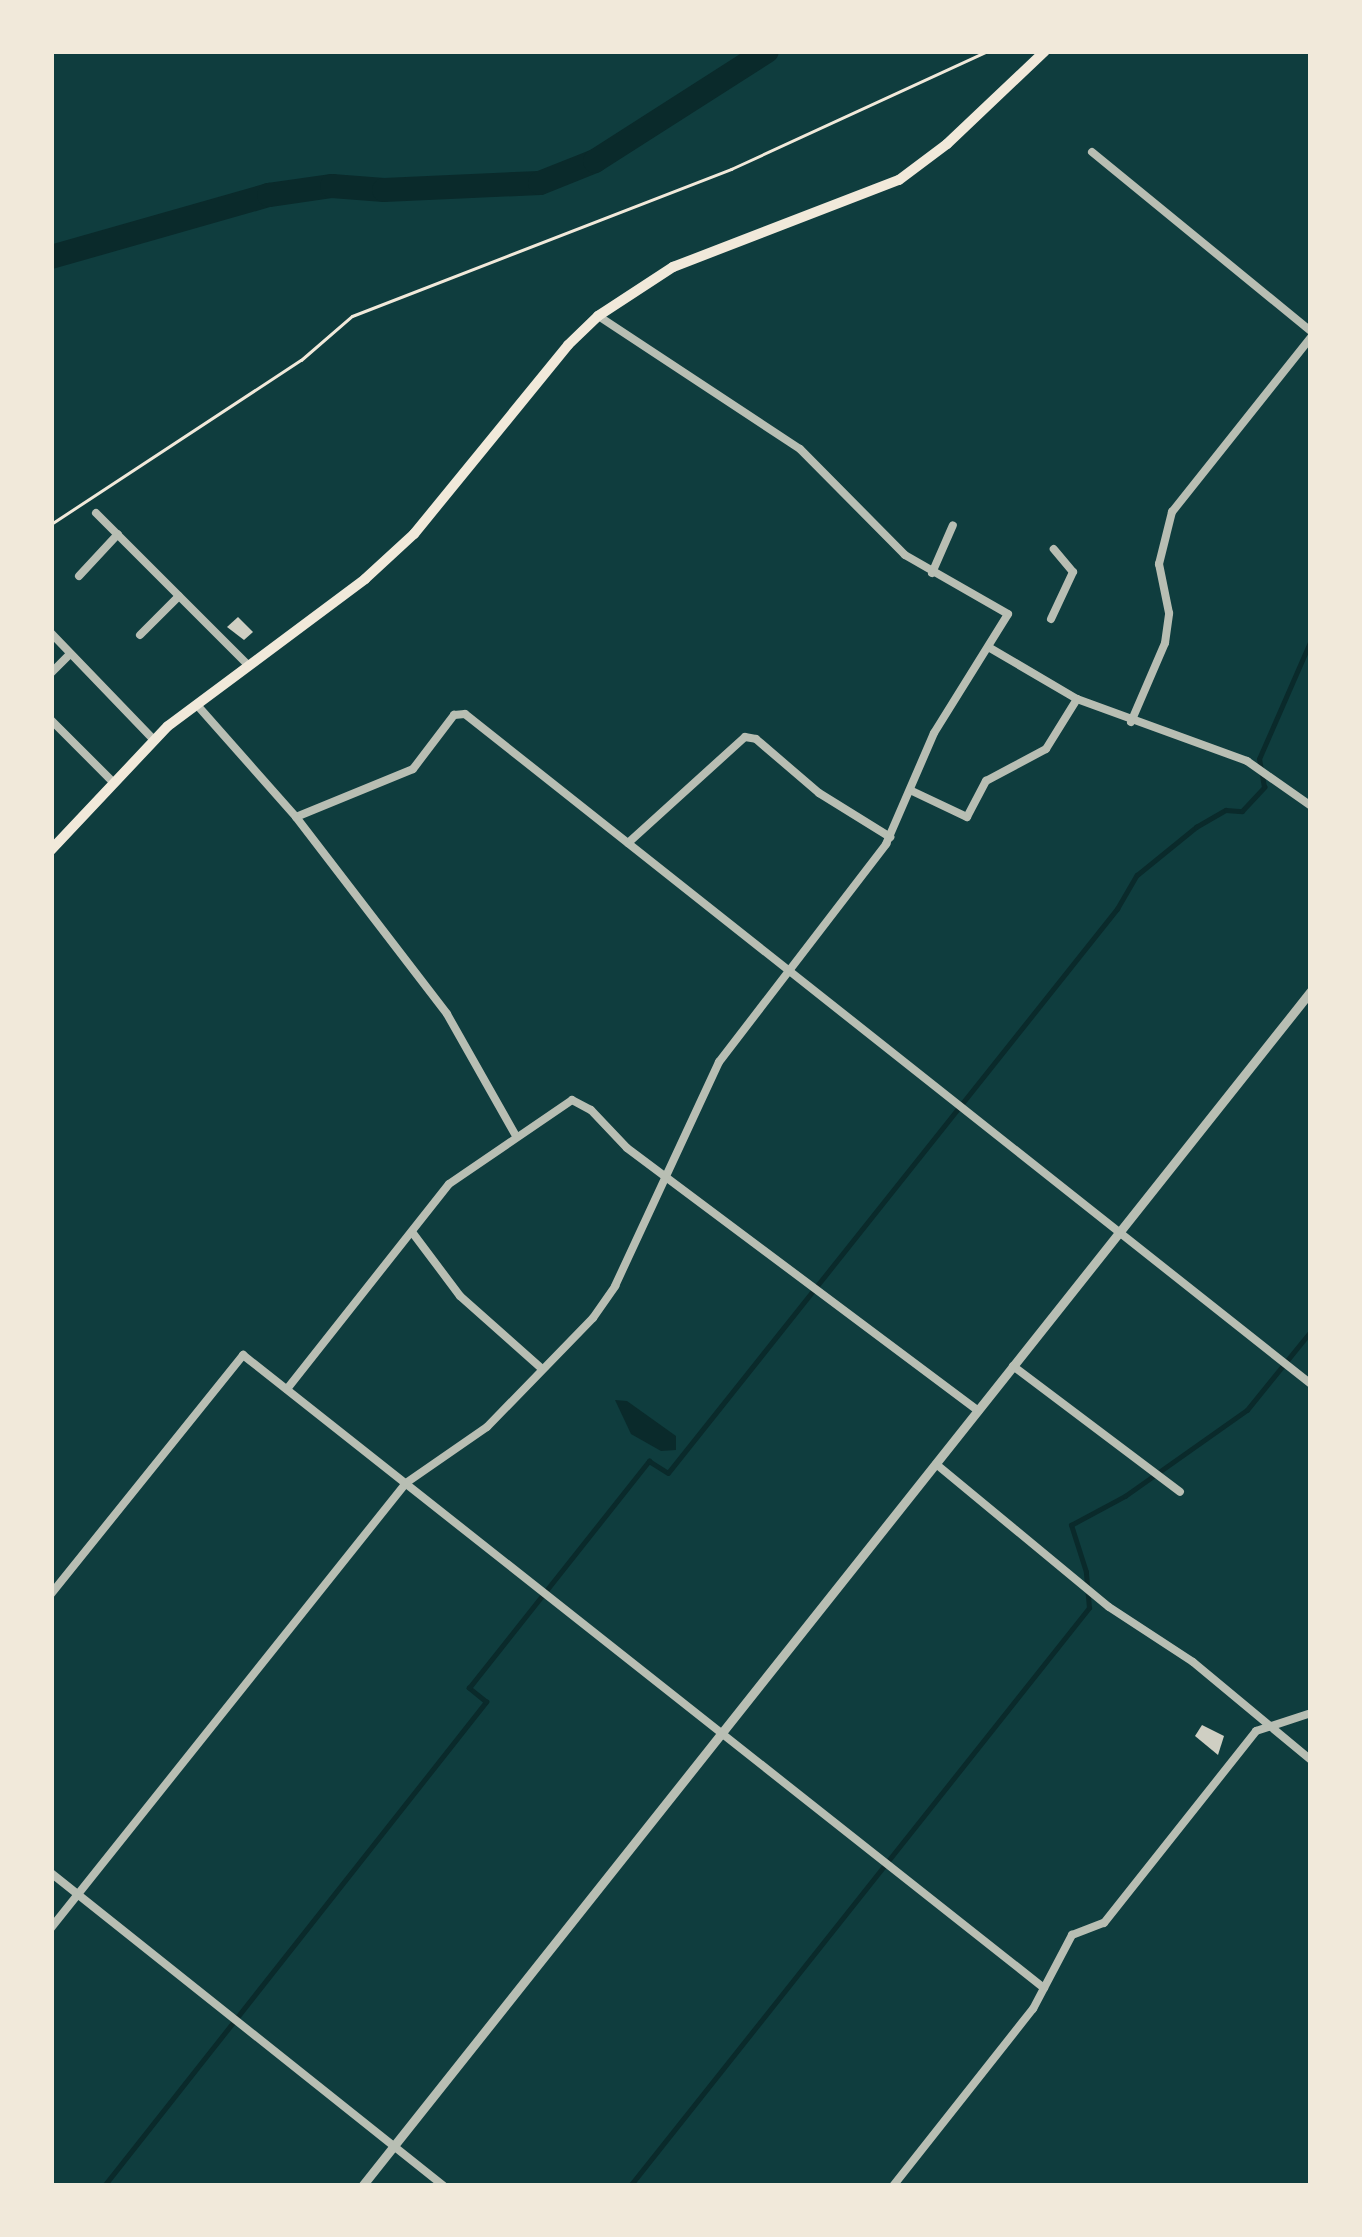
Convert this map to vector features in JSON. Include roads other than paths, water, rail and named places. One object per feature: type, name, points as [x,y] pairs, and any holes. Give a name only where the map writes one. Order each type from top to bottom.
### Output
[{"type":"main road","points":[[51,850],[154,740],[365,579],[414,534],[568,345],[598,316],[673,267],[899,180],[1045,51]]},
{"type":"street","points":[[1092,152],[1311,334],[1172,512],[1159,564],[1169,614],[1165,643],[1131,722]]},
{"type":"street","points":[[51,1928],[406,1483],[488,1427],[593,1318],[615,1286],[719,1062],[890,837],[941,720],[1008,614],[932,573],[867,522],[800,449],[598,316]]},
{"type":"street","points":[[96,513],[248,665]]},
{"type":"street","points":[[932,573],[953,525]]},
{"type":"street","points":[[79,576],[118,535]]},
{"type":"street","points":[[1052,619],[1073,572],[1054,549]]},
{"type":"street","points":[[140,635],[179,596]]},
{"type":"street","points":[[51,633],[154,740]]},
{"type":"street","points":[[990,648],[1077,699],[1247,761],[1311,806]]},
{"type":"street","points":[[51,673],[70,653]]},
{"type":"street","points":[[912,791],[967,817],[986,781],[1046,749],[1077,699]]},
{"type":"street","points":[[196,704],[296,817],[447,1014],[516,1136]]},
{"type":"street","points":[[296,817],[413,769],[454,715],[465,714],[1311,1384]]},
{"type":"street","points":[[51,720],[112,781]]},
{"type":"street","points":[[628,843],[745,737],[756,739],[819,794],[890,837]]},
{"type":"street","points":[[362,2186],[1311,991]]},
{"type":"street","points":[[286,1389],[448,1184],[577,1100],[627,1148],[977,1411]]},
{"type":"street","points":[[412,1232],[460,1296],[541,1368]]},
{"type":"street","points":[[51,1594],[243,1355],[1044,1988]]},
{"type":"street","points":[[1013,1366],[1180,1492]]},
{"type":"street","points":[[937,1464],[1109,1607],[1193,1662],[1311,1760]]},
{"type":"street","points":[[892,2186],[1044,1988],[1072,1935],[1104,1923],[1256,1731],[1311,1713]]},
{"type":"street","points":[[51,1873],[444,2186]]},
{"type":"water","points":[[615,1400],[627,1401],[676,1436],[676,1450],[661,1451],[631,1434]]},
{"type":"waterway","points":[[51,257],[269,195],[332,186],[384,190],[540,183],[595,161],[767,51]]},
{"type":"waterway","points":[[104,2186],[486,1702],[469,1688],[649,1461],[668,1473],[1117,909],[1137,875],[1196,827],[1226,810],[1242,811],[1264,787],[1259,759],[1311,640]]},
{"type":"waterway","points":[[630,2186],[1089,1608],[1086,1572],[1071,1525],[1125,1496],[1247,1410],[1311,1331]]}]
